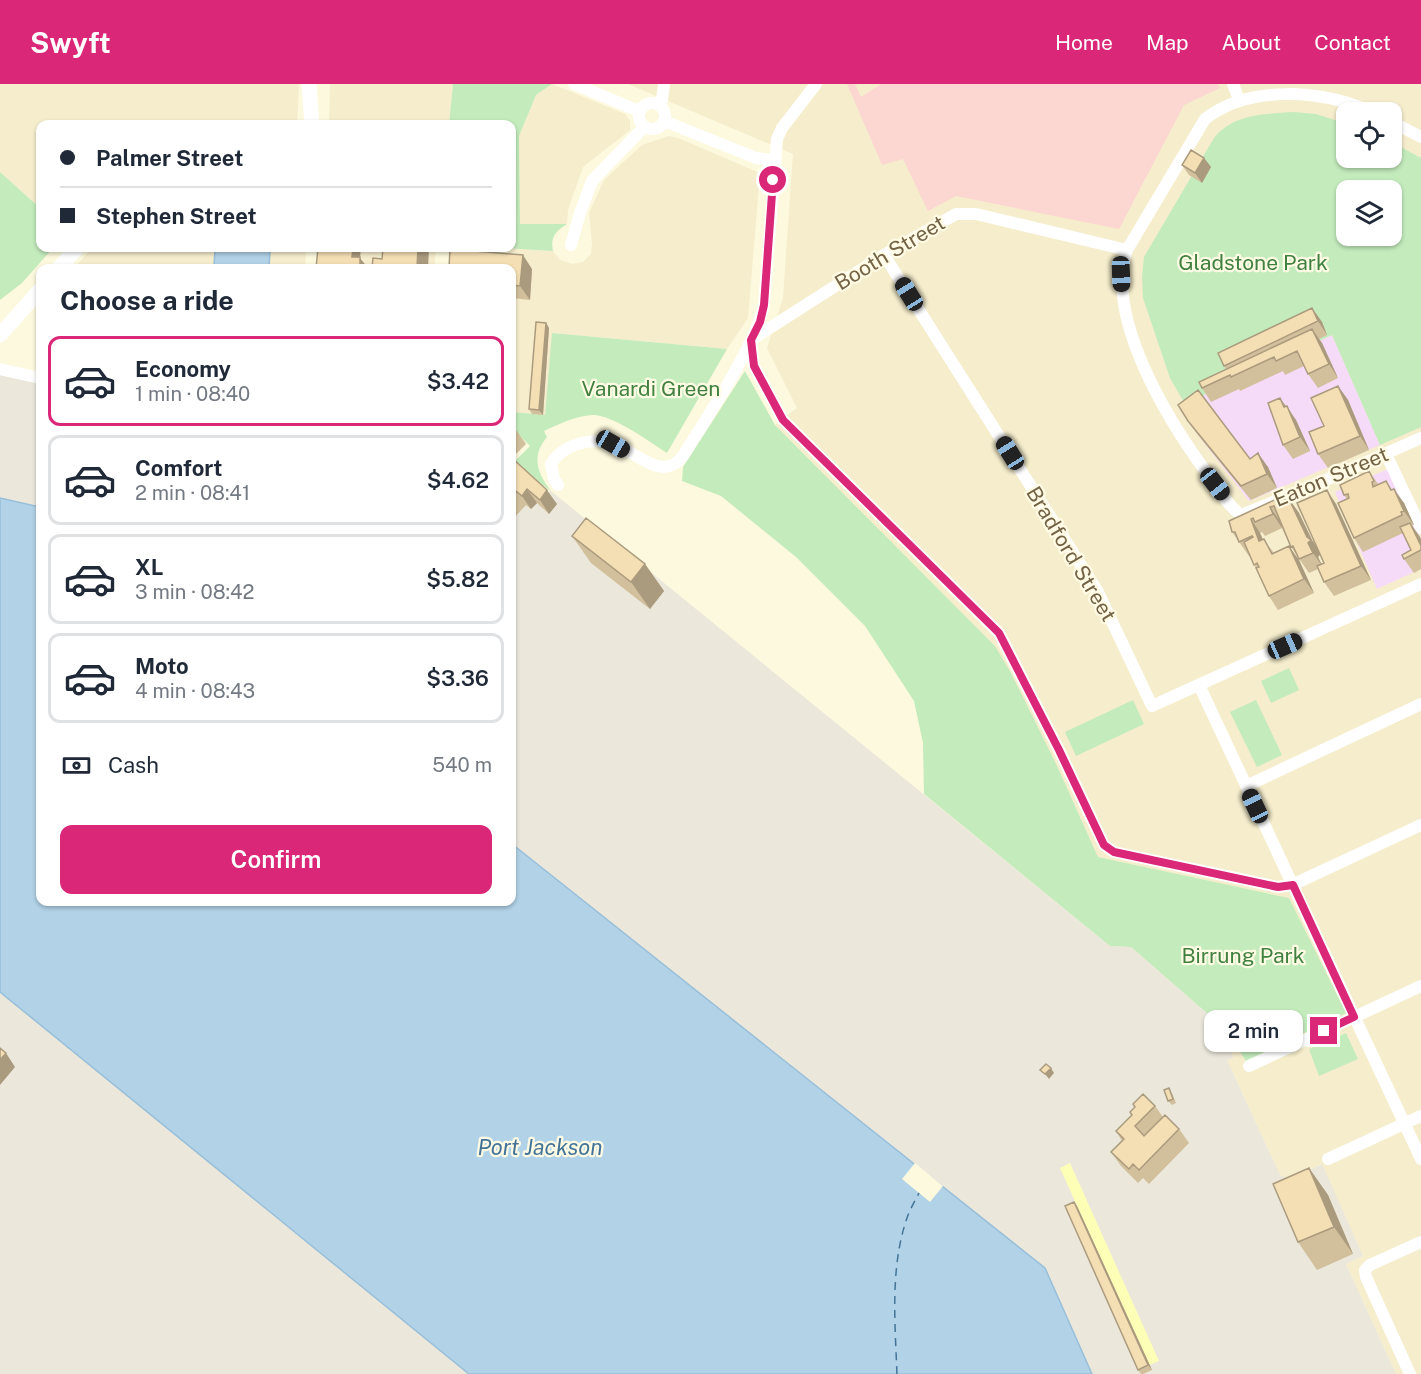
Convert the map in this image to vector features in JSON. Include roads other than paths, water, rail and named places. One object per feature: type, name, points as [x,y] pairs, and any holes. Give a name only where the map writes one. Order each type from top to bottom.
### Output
[{"type":"street","points":[[309,84],[312,120]]},
{"type":"street","points":[[574,84],[639,111]]},
{"type":"street","points":[[644,127],[657,128],[664,121],[664,113],[660,105],[664,84]]},
{"type":"street","points":[[816,84],[782,128],[777,139],[764,305],[760,322],[751,340],[754,366],[783,420],[999,633],[1059,750],[1104,845],[1114,852],[1278,887],[1293,885],[1421,825]]},
{"type":"street","points":[[1233,84],[1239,100]]},
{"type":"street","points":[[1127,250],[1206,119],[1219,108],[1239,100],[1277,92],[1326,96],[1343,102]]},
{"type":"street","points":[[644,127],[639,120],[639,111],[648,103],[660,105]]},
{"type":"street","points":[[664,121],[756,158],[774,160]]},
{"type":"street","points":[[572,245],[580,213],[592,181],[644,127]]},
{"type":"street","points":[[1402,127],[1421,137]]},
{"type":"street","name":"Booth Street","points":[[558,485],[551,472],[551,464],[556,456],[569,447],[590,442],[613,444],[656,466],[675,465],[683,456],[751,340],[884,255],[956,214],[987,217],[1127,250]]},
{"type":"street","name":"Eaton Street","points":[[1127,250],[1121,274],[1124,303],[1144,367],[1175,428],[1215,484],[1241,515],[1421,438]]},
{"type":"street","points":[[63,264],[73,252]]},
{"type":"street","name":"Bradford Street","points":[[884,255],[1098,592],[1152,706],[1199,685]]},
{"type":"street","points":[[0,335],[36,294]]},
{"type":"street","points":[[0,369],[36,377]]},
{"type":"street","points":[[1386,454],[1421,528]]},
{"type":"street","points":[[1421,584],[1199,685],[1421,1159]]},
{"type":"street","points":[[1246,786],[1421,704]]},
{"type":"street","points":[[1249,1066],[1421,986]]},
{"type":"street","points":[[1328,1159],[1421,1116]]},
{"type":"street","points":[[1410,1374],[1366,1278],[1365,1270],[1370,1265],[1421,1242]]},
{"type":"water","points":[[215,252],[270,252],[269,264],[214,264]]},
{"type":"water","name":"Port Jackson","points":[[0,498],[36,506],[36,906],[516,906],[516,847],[1045,1268],[1092,1374],[469,1374],[0,992]]},
{"type":"park label","name":"Gladstone Park","points":[[1253,263]]},
{"type":"park label","name":"Vanardi Green","points":[[651,389]]},
{"type":"park label","name":"Birrung Park","points":[[1243,956]]}]
